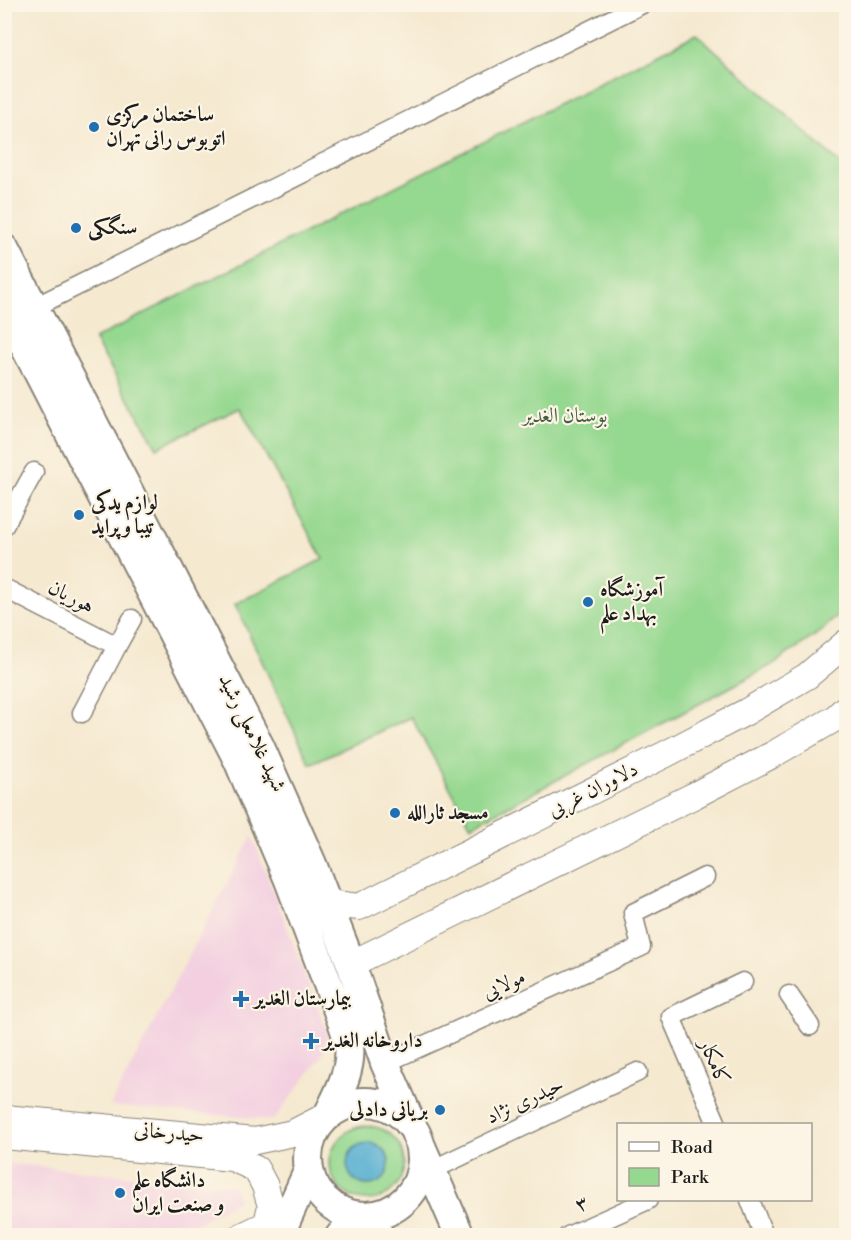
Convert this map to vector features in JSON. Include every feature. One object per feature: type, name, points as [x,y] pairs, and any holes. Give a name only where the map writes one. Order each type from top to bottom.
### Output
[{"type":"main road","name":"شهید غلامعلی رشید","points":[[4,249],[260,747],[312,864],[351,964],[385,1063],[460,1236]]},
{"type":"main road","name":"شهید غلامعلی رشید","points":[[4,306],[238,760],[289,880],[344,1027],[349,1048],[348,1066],[342,1087],[328,1115]]},
{"type":"main road","name":"دلاوران غربی","points":[[327,903],[359,907],[666,754],[746,712],[807,676],[846,643]]},
{"type":"main road","points":[[351,964],[693,796],[772,755],[834,719],[846,708]]},
{"type":"main road","points":[[360,1102],[377,1103],[393,1109],[407,1120],[416,1134],[421,1149],[422,1164],[411,1192],[401,1203],[388,1211],[350,1226],[345,1212],[332,1205],[313,1183],[309,1168],[309,1149],[315,1130],[328,1115],[343,1106],[360,1102]]},
{"type":"main road","name":"حیدرخانی","points":[[4,1118],[255,1141],[293,1133],[328,1115]]},
{"type":"main road","name":"حیدرخانی","points":[[4,1136],[232,1158],[256,1169],[265,1186],[271,1206],[270,1232]]},
{"type":"main road","points":[[242,1236],[270,1232],[309,1168]]},
{"type":"main road","points":[[350,1226],[380,1236]]},
{"type":"street","points":[[34,307],[642,4]]},
{"type":"street","points":[[4,526],[34,472]]},
{"type":"street","name":"هوریان","points":[[4,588],[117,646]]},
{"type":"street","points":[[82,713],[132,620]]},
{"type":"street","name":"مولایی","points":[[385,1063],[642,947],[633,914],[705,877]]},
{"type":"street","name":"کامکار","points":[[716,1123],[671,1017],[743,982]]},
{"type":"street","points":[[789,995],[810,1026]]},
{"type":"street","name":"حیدری نژاد","points":[[432,1170],[638,1072]]},
{"type":"street","name":"۳","points":[[568,1236],[646,1201]]},
{"type":"street","points":[[750,1201],[764,1236]]},
{"type":"shaded area","name":"بیمارستان الغدیر","points":[[252,836],[327,1032],[323,1054],[274,1120],[110,1106]]},
{"type":"shaded area","name":"دانشگاه علم و صنعت ایران","points":[[4,1163],[234,1186],[238,1200],[177,1235],[5,1235]]},
{"type":"green space","name":"بوستان الغدیر","points":[[697,34],[846,169],[846,608],[820,632],[770,666],[471,826],[411,717],[310,764],[235,604],[323,559],[240,408],[157,448],[94,339]]},
{"type":"green space","points":[[367,1126],[388,1132],[398,1142],[404,1163],[398,1184],[388,1194],[367,1200],[346,1194],[336,1184],[330,1163],[336,1142],[346,1132]]},
{"type":"water","points":[[368,1143],[383,1149],[389,1164],[383,1179],[368,1185],[353,1179],[347,1164],[353,1149]]},
{"type":"place","name":"ساختمان مرکزی اتوبوس رانی تهران","points":[[94,127]]},
{"type":"place","name":"سنگکی","points":[[76,228]]},
{"type":"place","name":"لوازم یدکی تیبا و پراید","points":[[79,515]]},
{"type":"place","name":"آموزشگاه بهداد علم","points":[[588,602]]},
{"type":"place","name":"مسجد ثارالله","points":[[395,813]]},
{"type":"place","name":"بیمارستان الغدیر","points":[[241,999]]},
{"type":"place","name":"داروخانه الغدیر","points":[[311,1041]]},
{"type":"place","name":"بریانی دادلی","points":[[440,1110]]},
{"type":"place","name":"دانشگاه علم و صنعت ایران","points":[[120,1193]]}]
